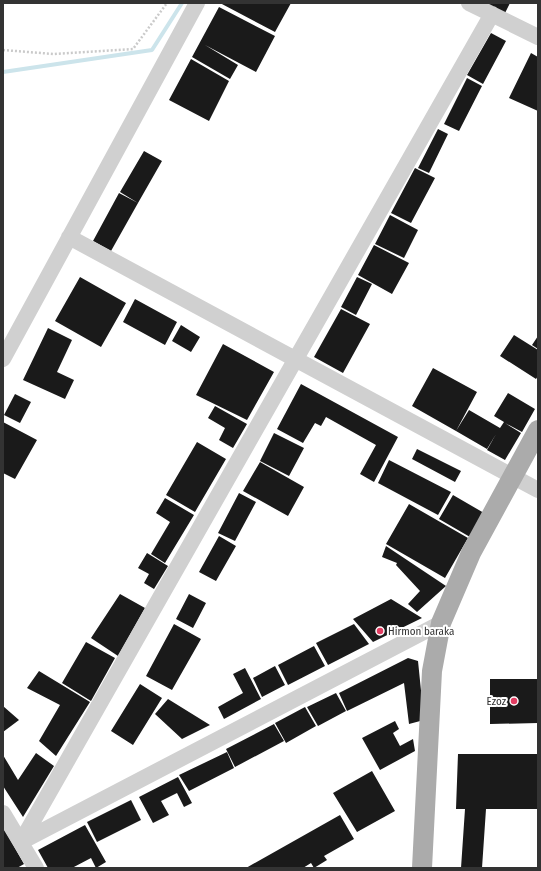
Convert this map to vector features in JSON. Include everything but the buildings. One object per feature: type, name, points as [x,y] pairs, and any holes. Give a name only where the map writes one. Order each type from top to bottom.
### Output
[{"type":"main road","points":[[422,868],[432,671],[441,623],[471,553],[511,476],[538,430]]},
{"type":"street","points":[[3,359],[197,3]]},
{"type":"street","points":[[469,3],[538,37]]},
{"type":"street","points":[[21,842],[492,14]]},
{"type":"street","points":[[69,237],[538,490]]},
{"type":"street","points":[[21,842],[441,623]]},
{"type":"street","points":[[3,813],[36,868]]},
{"type":"path","points":[[3,50],[53,54],[133,49],[167,3]]},
{"type":"waterway","points":[[3,72],[152,50],[182,3]]},
{"type":"place","name":"Hirmon baraka","points":[[380,631]]},
{"type":"place","name":"Ezoz","points":[[514,701]]}]
